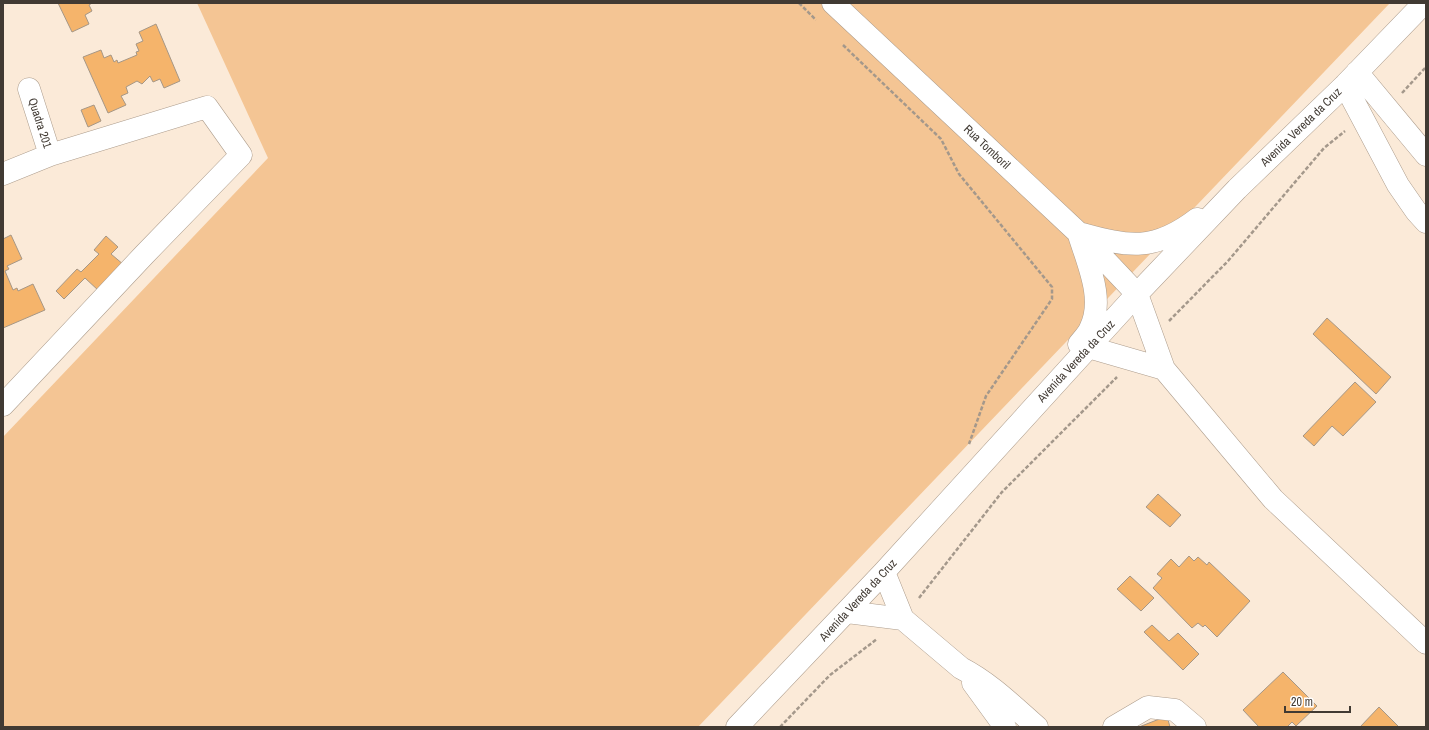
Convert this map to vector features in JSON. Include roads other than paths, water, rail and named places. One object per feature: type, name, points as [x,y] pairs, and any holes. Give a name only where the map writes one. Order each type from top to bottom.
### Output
[{"type":"street","name":"Rua Tomboril","points":[[833,3],[1078,232],[1137,294]]},
{"type":"street","name":"Avenida Vereda da Cruz","points":[[737,727],[884,572],[1137,294],[1237,189],[1351,78],[1424,3]]},
{"type":"street","points":[[1351,78],[1388,109],[1426,155]]},
{"type":"street","points":[[1351,78],[1362,116],[1398,185],[1416,211],[1426,222]]},
{"type":"street","name":"Quadra 201","points":[[3,174],[50,155],[29,89]]},
{"type":"street","points":[[3,405],[144,255],[241,155],[207,107],[50,155]]},
{"type":"street","points":[[1078,232],[1114,242],[1140,244],[1160,241],[1177,233],[1219,200],[1237,189]]},
{"type":"street","points":[[1017,426],[1034,396],[1090,329],[1095,315],[1096,302],[1094,284],[1078,232]]},
{"type":"street","points":[[1137,294],[1164,369],[1274,499],[1426,643]]},
{"type":"street","points":[[1088,348],[1164,369]]},
{"type":"street","points":[[884,572],[903,619],[962,668],[973,674],[1000,694],[1037,727]]},
{"type":"street","points":[[846,612],[903,619]]},
{"type":"street","points":[[962,668],[1005,727]]},
{"type":"street","points":[[1114,727],[1148,707],[1175,710],[1195,727]]}]
